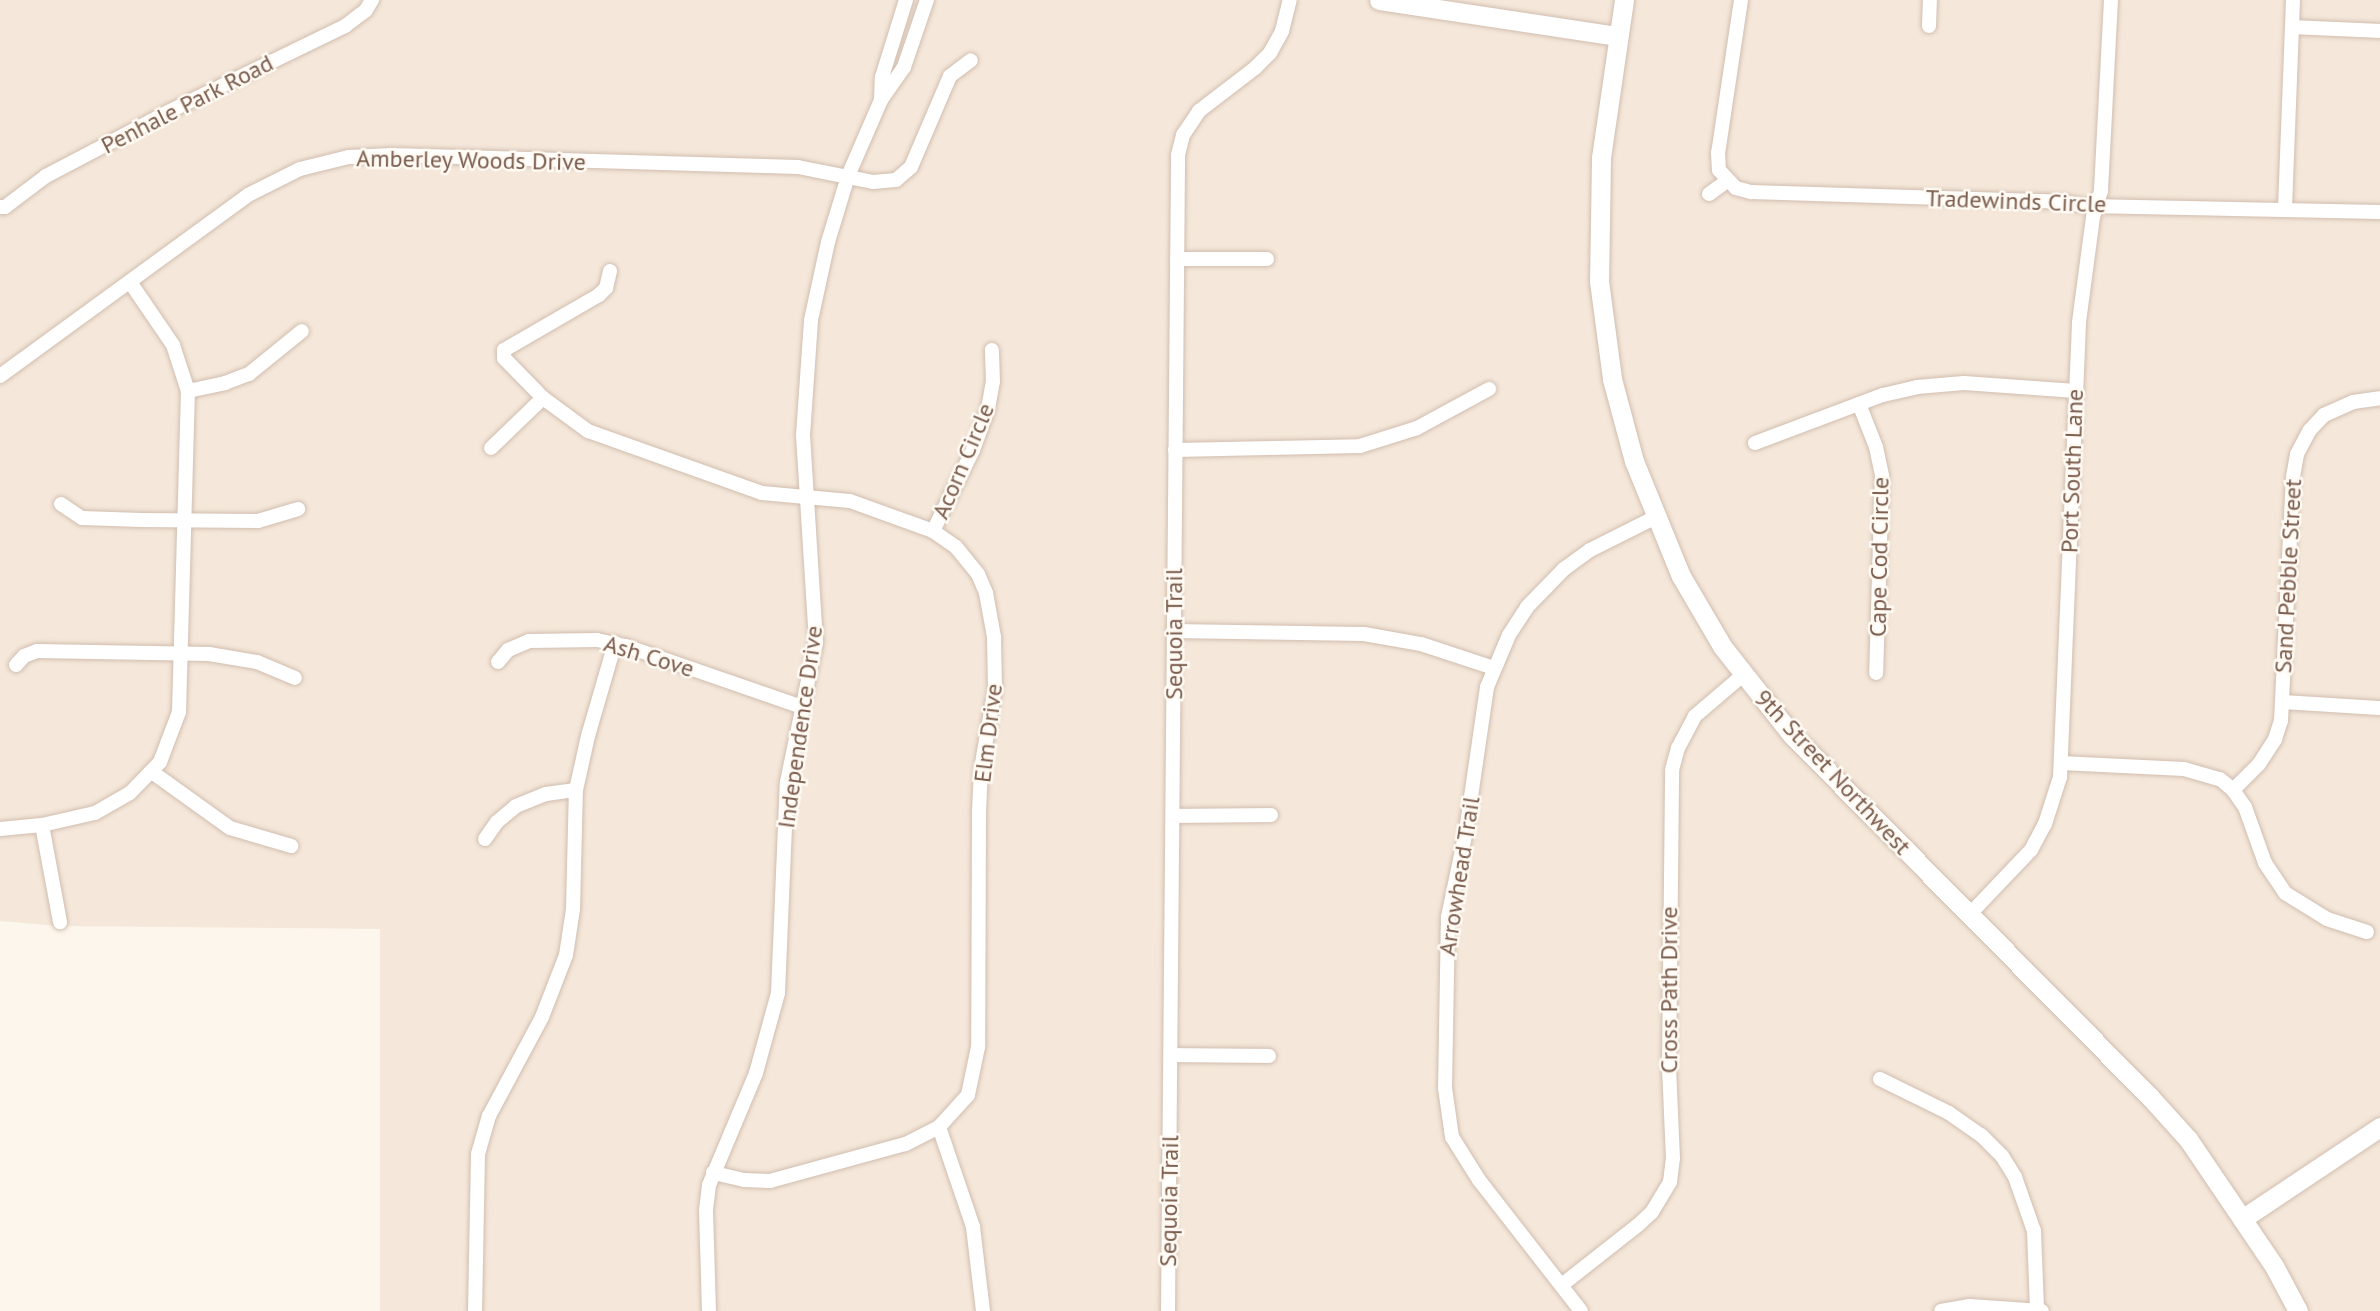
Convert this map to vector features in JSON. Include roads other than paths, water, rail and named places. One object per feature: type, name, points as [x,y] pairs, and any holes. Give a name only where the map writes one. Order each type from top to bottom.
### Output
[{"type":"street","name":"Penhale Park Road","points":[[0,207],[5,207],[46,176],[345,26],[366,10],[372,0]]},
{"type":"street","name":"Independence Drive","points":[[881,100],[882,77],[906,0]]},
{"type":"street","name":"Independence Drive","points":[[709,1311],[706,1210],[713,1173],[756,1073],[778,993],[787,782],[816,642],[806,496],[804,406],[811,320],[828,242],[848,176],[881,100],[904,67],[927,0]]},
{"type":"street","name":"Sequoia Trail","points":[[1168,1311],[1177,166],[1183,135],[1199,111],[1255,68],[1270,53],[1282,31],[1290,0]]},
{"type":"street","points":[[1379,0],[1618,36]]},
{"type":"street","name":"9th Street Northwest","points":[[1624,0],[1601,158],[1599,281],[1616,397],[1634,461],[1654,517],[1700,610],[1743,675],[1792,735],[2158,1105],[2208,1166],[2274,1266],[2298,1311]]},
{"type":"street","points":[[1709,194],[1727,181],[1719,170],[1718,153],[1741,0]]},
{"type":"street","points":[[1930,0],[1930,26]]},
{"type":"street","name":"Port South Lane","points":[[1970,914],[2031,850],[2051,810],[2061,763],[2080,311],[2103,169],[2111,0]]},
{"type":"street","points":[[2285,208],[2293,0]]},
{"type":"street","points":[[2292,27],[2380,31]]},
{"type":"street","name":"Amberley Woods Drive","points":[[0,376],[264,185],[300,169],[349,157],[392,155],[798,167],[873,182],[896,180],[911,167],[950,76],[971,60]]},
{"type":"street","name":"Tradewinds Circle","points":[[1727,181],[1737,188],[1751,191],[2097,205],[2380,212]]},
{"type":"street","points":[[1177,259],[1267,259]]},
{"type":"street","name":"Elm Drive","points":[[610,271],[606,288],[599,295],[504,350],[504,358],[543,398],[575,423],[597,435],[762,493],[862,504],[933,531],[956,547],[984,585],[994,637],[996,672],[981,769],[977,1059],[968,1095],[939,1127],[905,1144],[770,1181],[744,1180],[713,1173]]},
{"type":"street","points":[[0,830],[42,825],[95,813],[111,805],[152,772],[166,751],[176,724],[181,702],[188,391],[173,345],[130,282]]},
{"type":"street","points":[[188,391],[225,383],[249,373],[302,331]]},
{"type":"street","name":"Acorn Circle","points":[[933,531],[976,442],[988,409],[993,382],[992,350]]},
{"type":"street","points":[[1755,443],[1901,390],[1933,385],[1988,384],[2076,391]]},
{"type":"street","points":[[1175,450],[1360,446],[1417,428],[1489,388]]},
{"type":"street","points":[[491,448],[543,398]]},
{"type":"street","name":"Sand Pebble Street","points":[[2233,789],[2269,750],[2278,732],[2283,702],[2293,477],[2297,454],[2310,430],[2325,415],[2353,402],[2380,398]]},
{"type":"street","name":"Cape Cod Circle","points":[[1859,404],[1876,447],[1882,476],[1876,673]]},
{"type":"street","points":[[61,504],[82,518],[186,521],[258,521],[298,509]]},
{"type":"street","name":"Arrowhead Trail","points":[[1581,1311],[1563,1284],[1462,1156],[1452,1137],[1446,1106],[1448,917],[1466,831],[1480,721],[1494,668],[1527,607],[1564,569],[1590,550],[1654,517]]},
{"type":"street","points":[[1173,631],[1310,631],[1374,635],[1421,644],[1494,668]]},
{"type":"street","name":"Ash Cove","points":[[498,662],[508,650],[537,640],[581,639],[615,643],[802,707]]},
{"type":"street","points":[[475,1311],[478,1154],[489,1116],[542,1017],[566,955],[573,909],[576,790],[588,736],[615,643]]},
{"type":"street","points":[[16,665],[24,656],[37,651],[182,653],[242,658],[295,678]]},
{"type":"street","name":"Cross Path Drive","points":[[1563,1284],[1639,1225],[1652,1212],[1670,1182],[1673,1159],[1669,1069],[1672,770],[1678,748],[1695,716],[1743,675]]},
{"type":"street","points":[[2283,702],[2380,708]]},
{"type":"street","points":[[2061,763],[2200,771],[2220,779],[2233,789],[2253,823],[2269,873],[2285,893],[2327,919],[2367,932]]},
{"type":"street","points":[[152,772],[230,828],[290,846]]},
{"type":"street","points":[[485,839],[497,822],[516,806],[546,794],[576,790]]},
{"type":"street","points":[[1173,816],[1271,815]]},
{"type":"street","points":[[42,825],[60,922]]},
{"type":"street","points":[[1171,1055],[1269,1056]]},
{"type":"street","points":[[1880,1079],[1949,1113],[1981,1135],[2001,1156],[2015,1177],[2034,1231],[2040,1310],[1970,1306],[1941,1311]]},
{"type":"street","points":[[939,1127],[973,1227],[983,1311]]},
{"type":"street","points":[[2242,1219],[2380,1127]]}]
